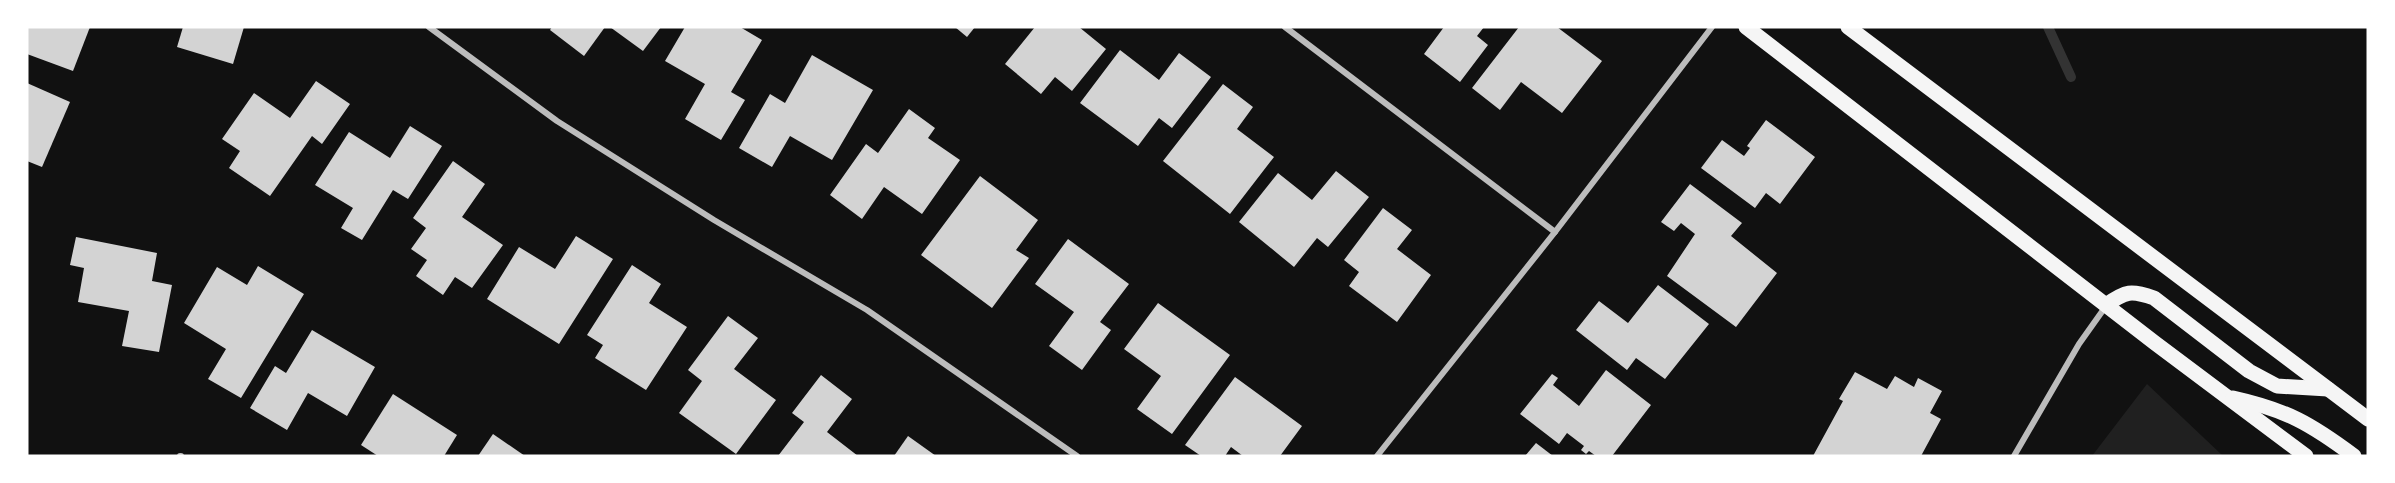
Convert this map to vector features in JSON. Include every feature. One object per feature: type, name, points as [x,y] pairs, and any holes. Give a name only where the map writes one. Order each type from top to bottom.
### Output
[{"type":"main road","points":[[1746,27],[2306,456]]},
{"type":"main road","points":[[1848,27],[2368,419]]},
{"type":"main road","points":[[2106,305],[2123,293],[2137,292],[2154,298],[2249,371],[2277,386],[2294,389],[2328,389]]},
{"type":"main road","points":[[2228,397],[2296,416],[2355,456]]},
{"type":"street","points":[[429,27],[557,121],[724,226],[867,310],[1077,456]]},
{"type":"street","points":[[1285,27],[1556,232]]},
{"type":"street","points":[[1377,456],[1556,232],[1712,27]]},
{"type":"street","points":[[2014,456],[2079,344],[2106,305]]},
{"type":"shaded area","points":[[2147,384],[2223,456],[2092,456]]},
{"type":"building","points":[[27,27],[90,27],[73,71],[27,54]]},
{"type":"building","points":[[183,27],[244,27],[233,64],[177,47]]},
{"type":"building","points":[[552,27],[605,27],[584,56],[550,30]]},
{"type":"building","points":[[610,27],[661,27],[643,51]]},
{"type":"building","points":[[685,27],[740,27],[762,40],[731,92],[745,100],[721,140],[685,119],[705,84],[665,61]]},
{"type":"building","points":[[955,27],[975,27],[967,37]]},
{"type":"building","points":[[1035,27],[1079,27],[1106,49],[1072,91],[1055,77],[1041,94],[1005,64]]},
{"type":"building","points":[[1444,27],[1484,27],[1477,36],[1488,45],[1460,82],[1424,54]]},
{"type":"building","points":[[1519,27],[1557,27],[1602,61],[1562,113],[1521,82],[1500,110],[1472,88]]},
{"type":"building","points":[[1120,50],[1159,80],[1179,53],[1211,77],[1172,128],[1159,118],[1138,146],[1080,103]]},
{"type":"building","points":[[812,55],[873,90],[832,160],[790,136],[772,167],[739,148],[770,94],[785,103]]},
{"type":"building","points":[[316,81],[350,104],[322,144],[312,136],[270,196],[229,168],[240,151],[222,139],[254,93],[290,118]]},
{"type":"building","points":[[27,83],[70,102],[42,167],[27,161]]},
{"type":"building","points":[[1223,84],[1253,107],[1237,129],[1274,157],[1230,214],[1163,161]]},
{"type":"building","points":[[909,109],[935,128],[928,138],[960,160],[922,214],[884,187],[862,219],[830,195],[866,144],[878,153]]},
{"type":"building","points":[[1766,120],[1815,157],[1780,204],[1766,193],[1755,208],[1701,168],[1722,140],[1744,156],[1750,148],[1747,146]]},
{"type":"building","points":[[410,126],[442,146],[408,199],[393,190],[362,240],[341,228],[353,208],[315,185],[349,132],[390,158]]},
{"type":"building","points":[[453,161],[485,184],[462,217],[503,245],[472,288],[455,277],[443,295],[416,276],[427,260],[411,249],[426,228],[413,218]]},
{"type":"building","points":[[1336,171],[1369,197],[1328,247],[1317,238],[1294,267],[1239,222],[1278,173],[1312,200]]},
{"type":"building","points":[[980,176],[1038,220],[1016,250],[1029,258],[992,308],[921,255]]},
{"type":"building","points":[[1690,184],[1742,223],[1731,236],[1777,273],[1736,327],[1667,276],[1695,234],[1681,223],[1674,231],[1661,222]]},
{"type":"building","points":[[1383,208],[1412,230],[1397,249],[1431,275],[1397,322],[1349,286],[1359,272],[1344,260]]},
{"type":"building","points":[[576,236],[613,259],[559,344],[487,299],[519,247],[555,269]]},
{"type":"building","points":[[76,237],[157,253],[152,281],[172,285],[159,352],[122,346],[129,311],[78,302],[84,268],[70,265]]},
{"type":"building","points":[[1068,239],[1129,284],[1100,322],[1111,330],[1082,370],[1049,346],[1074,312],[1035,284]]},
{"type":"building","points":[[632,265],[661,284],[649,303],[687,327],[646,390],[595,358],[603,345],[587,335]]},
{"type":"building","points":[[258,266],[304,294],[241,398],[208,379],[226,349],[184,323],[217,267],[247,285]]},
{"type":"building","points":[[1658,285],[1709,324],[1665,379],[1636,358],[1627,370],[1576,330],[1599,301],[1628,323]]},
{"type":"building","points":[[1158,303],[1230,355],[1172,434],[1137,409],[1161,376],[1124,349]]},
{"type":"building","points":[[728,316],[758,338],[734,369],[776,400],[736,454],[679,413],[702,381],[688,370]]},
{"type":"building","points":[[312,330],[375,367],[347,416],[308,393],[287,430],[250,408],[275,366],[286,373]]},
{"type":"building","points":[[1606,370],[1651,405],[1612,456],[1596,456],[1589,451],[1586,454],[1581,450],[1584,446],[1567,433],[1559,444],[1520,414],[1552,374],[1558,378],[1553,385],[1579,406]]},
{"type":"building","points":[[1855,372],[1887,389],[1895,376],[1914,387],[1918,378],[1942,391],[1930,413],[1941,419],[1921,456],[1813,456],[1843,401],[1839,399]]},
{"type":"building","points":[[821,375],[852,399],[827,432],[858,456],[778,456],[804,422],[792,413]]},
{"type":"building","points":[[1235,377],[1302,426],[1280,456],[1243,456],[1231,447],[1225,456],[1201,456],[1185,445]]},
{"type":"building","points":[[393,394],[457,435],[444,456],[378,456],[361,445]]},
{"type":"building","points":[[493,434],[525,456],[478,456]]},
{"type":"building","points":[[908,436],[936,456],[894,456]]},
{"type":"building","points":[[1536,443],[1553,456],[1525,456]]},
{"type":"waterway","points":[[2048,27],[2071,77]]}]
